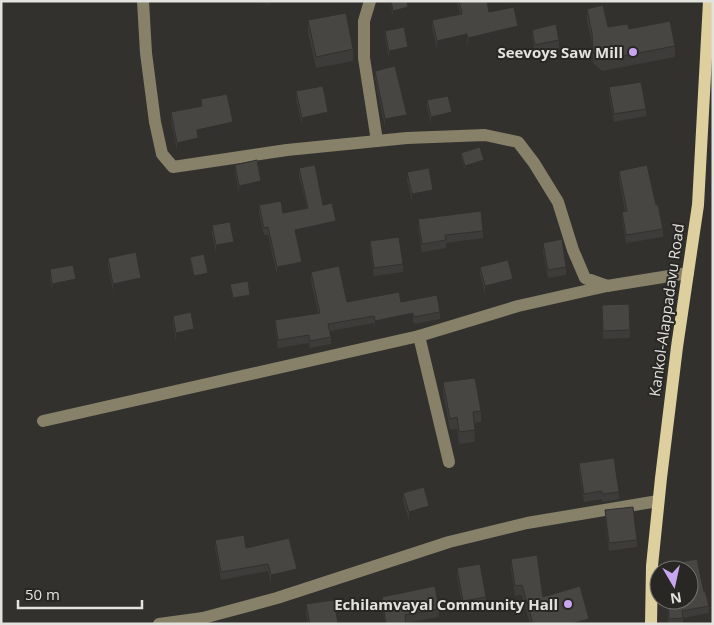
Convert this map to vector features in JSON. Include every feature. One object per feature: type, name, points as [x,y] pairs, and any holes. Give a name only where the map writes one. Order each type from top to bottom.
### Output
[{"type":"main road","name":"Kankol-Alappadavu Road","points":[[651,624],[652,566],[658,501],[677,347],[698,205],[709,1]]},
{"type":"street","points":[[143,1],[146,53],[154,122],[162,154],[174,167],[287,150],[377,141],[485,135],[518,142],[534,163],[558,202],[573,250],[585,278],[607,286]]},
{"type":"street","points":[[370,1],[364,21],[364,58],[377,141]]},
{"type":"street","points":[[43,421],[419,336],[518,306],[607,286],[688,273]]},
{"type":"street","points":[[419,336],[449,462]]},
{"type":"street","points":[[159,624],[203,618],[277,598],[449,542],[527,523],[658,501]]},
{"type":"building","points":[[391,1],[407,1],[408,7],[393,11]]},
{"type":"building","points":[[459,1],[487,1],[489,12],[514,7],[518,26],[468,38],[467,34],[437,41],[432,20],[462,14]]},
{"type":"building","points":[[603,5],[608,27],[628,24],[629,29],[670,21],[675,46],[602,60],[593,52],[592,33],[587,9]]},
{"type":"building","points":[[346,13],[353,49],[316,57],[308,20]]},
{"type":"building","points":[[556,24],[559,40],[535,45],[532,30]]},
{"type":"building","points":[[404,27],[408,47],[389,51],[385,31]]},
{"type":"building","points":[[395,66],[407,115],[385,119],[375,71]]},
{"type":"building","points":[[641,82],[646,109],[614,114],[609,87]]},
{"type":"building","points":[[323,86],[328,112],[302,118],[296,91]]},
{"type":"building","points":[[227,94],[233,122],[197,130],[198,138],[177,143],[171,112],[202,106],[201,99]]},
{"type":"building","points":[[448,96],[452,112],[431,117],[427,100]]},
{"type":"building","points":[[480,147],[484,160],[465,166],[461,153]]},
{"type":"building","points":[[257,160],[261,181],[239,186],[235,165]]},
{"type":"building","points":[[315,165],[323,205],[332,203],[336,221],[295,230],[302,262],[277,267],[268,227],[264,228],[259,205],[281,201],[283,213],[308,208],[299,168]]},
{"type":"building","points":[[647,165],[663,229],[626,235],[622,212],[627,211],[619,171]]},
{"type":"building","points":[[429,168],[433,190],[412,194],[407,172]]},
{"type":"building","points":[[481,211],[483,231],[445,235],[446,240],[422,244],[418,219]]},
{"type":"building","points":[[230,222],[234,242],[216,245],[212,225]]},
{"type":"building","points":[[399,237],[403,264],[374,268],[370,241]]},
{"type":"building","points":[[562,239],[566,267],[548,270],[543,243]]},
{"type":"building","points":[[136,252],[141,278],[113,284],[108,258]]},
{"type":"building","points":[[204,254],[208,273],[194,276],[190,257]]},
{"type":"building","points":[[508,260],[513,279],[485,286],[480,267]]},
{"type":"building","points":[[73,265],[76,279],[52,284],[50,269]]},
{"type":"building","points":[[339,266],[347,302],[399,292],[401,302],[437,295],[440,312],[414,317],[413,313],[375,321],[374,316],[328,324],[331,337],[310,341],[309,335],[278,340],[275,320],[320,313],[311,272]]},
{"type":"building","points":[[248,281],[250,295],[233,298],[230,284]]},
{"type":"building","points":[[629,304],[630,330],[603,331],[602,305]]},
{"type":"building","points":[[191,312],[194,329],[176,333],[173,316]]},
{"type":"building","points":[[475,378],[481,411],[473,412],[475,430],[459,432],[457,417],[450,419],[443,382]]},
{"type":"building","points":[[614,458],[619,492],[602,494],[602,491],[584,494],[579,463]]},
{"type":"building","points":[[424,487],[429,506],[409,512],[403,493]]},
{"type":"building","points":[[633,507],[637,540],[609,543],[605,510]]},
{"type":"building","points":[[244,535],[246,548],[289,538],[297,569],[271,575],[268,564],[221,572],[215,540]]},
{"type":"building","points":[[537,555],[543,597],[580,586],[589,619],[571,624],[533,624],[522,585],[515,586],[511,559]]},
{"type":"building","points":[[480,564],[486,597],[463,601],[457,568]]},
{"type":"building","points":[[699,568],[704,592],[709,606],[699,608]]},
{"type":"building","points":[[435,586],[439,609],[405,615],[406,624],[386,624],[382,597]]},
{"type":"building","points":[[334,600],[338,624],[310,624],[306,604]]},
{"type":"building","points":[[669,610],[687,610],[682,611],[683,618],[669,619]]},
{"type":"place","name":"Seevoys Saw Mill","points":[[633,52]]},
{"type":"place","name":"Echilamvayal Community Hall","points":[[568,604]]}]
